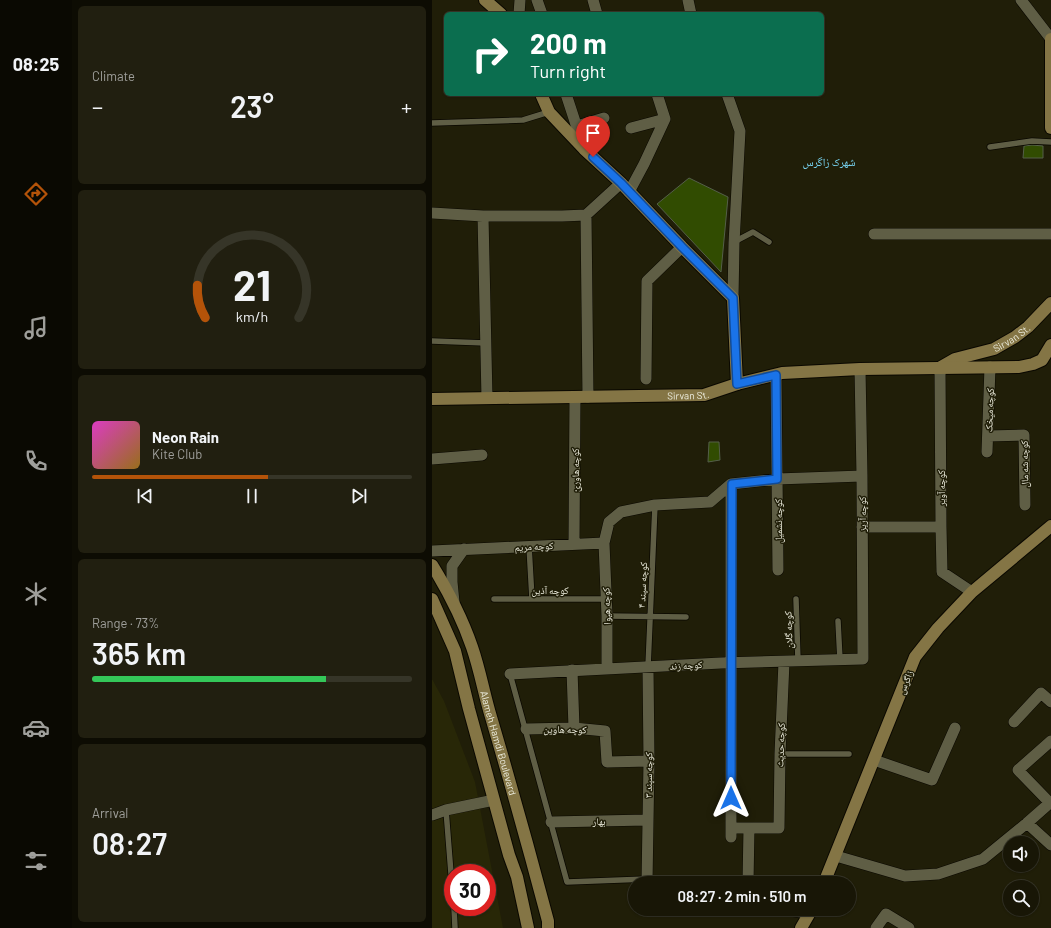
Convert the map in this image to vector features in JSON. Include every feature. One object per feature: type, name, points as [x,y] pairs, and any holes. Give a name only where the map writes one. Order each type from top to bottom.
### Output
[{"type":"street","points":[[485,0],[499,12]]},
{"type":"street","points":[[518,12],[520,0]]},
{"type":"street","points":[[538,0],[541,12]]},
{"type":"street","points":[[593,0],[596,12]]},
{"type":"street","points":[[688,0],[691,12]]},
{"type":"street","points":[[1021,0],[1051,39],[1051,128]]},
{"type":"street","points":[[541,96],[548,112],[733,298]]},
{"type":"street","points":[[567,96],[584,149]]},
{"type":"street","points":[[432,213],[483,216],[586,215],[625,188],[644,164],[665,119],[658,96]]},
{"type":"street","points":[[728,96],[740,131],[734,242],[733,298],[737,384]]},
{"type":"street","points":[[576,126],[604,118]]},
{"type":"street","points":[[630,128],[665,119]]},
{"type":"street","points":[[586,215],[588,397]]},
{"type":"street","points":[[483,216],[487,398]]},
{"type":"street","points":[[874,234],[1051,234]]},
{"type":"street","points":[[646,379],[647,282],[682,247]]},
{"type":"street","name":"Sirvan St.","points":[[940,368],[955,359],[994,349],[1016,337],[1051,303]]},
{"type":"street","name":"Sirvan St.","points":[[432,399],[704,395],[737,384],[776,375],[860,369],[1019,367],[1033,364],[1042,360],[1051,345]]},
{"type":"street","name":"کوچه میخک","points":[[987,452],[990,367]]},
{"type":"street","name":"کوچه آویر","points":[[940,368],[942,572],[972,592]]},
{"type":"street","name":"کوچه آریز","points":[[860,369],[863,659]]},
{"type":"street","name":"کوچه نشمیل","points":[[776,375],[778,570]]},
{"type":"street","name":"کوچه هاورئ","points":[[574,544],[575,397]]},
{"type":"street","name":"کوچه شه مال","points":[[988,436],[1024,435],[1025,505]]},
{"type":"street","points":[[432,459],[482,455]]},
{"type":"street","points":[[748,876],[749,828],[731,832],[732,484],[777,479],[862,476]]},
{"type":"street","name":"کوچه هیوا","points":[[607,668],[607,616],[604,543],[609,522],[621,512],[655,505],[710,502],[732,484]]},
{"type":"street","name":"زاگرس","points":[[827,876],[915,657],[938,628],[972,592],[1051,526]]},
{"type":"street","points":[[862,527],[941,527]]},
{"type":"street","name":"کوچه مریم","points":[[432,551],[604,543]]},
{"type":"street","points":[[454,602],[452,566],[464,550]]},
{"type":"street","name":"Alameh Hamdi Boulevard","points":[[432,565],[454,602],[472,646],[487,704],[521,817],[548,921],[548,928]]},
{"type":"street","name":"Alameh Hamdi Boulevard","points":[[432,599],[455,651],[469,709],[509,855],[517,877],[528,922],[528,928]]},
{"type":"street","name":"کوچه زند","points":[[510,674],[731,662],[784,662],[863,659]]},
{"type":"street","name":"کوچه حدیث","points":[[749,828],[779,828],[780,754],[784,662]]},
{"type":"street","name":"کوچه سپند ۳","points":[[648,667],[647,820],[650,876]]},
{"type":"street","points":[[572,670],[574,728]]},
{"type":"street","points":[[1014,722],[1040,693],[1051,702]]},
{"type":"street","points":[[469,709],[487,704]]},
{"type":"street","name":"کوچه هاوین","points":[[526,729],[574,728],[605,731],[607,762],[648,761]]},
{"type":"street","points":[[874,760],[932,780],[955,728]]},
{"type":"street","points":[[836,856],[905,876],[938,874],[983,858],[1051,803],[1018,770],[1051,741]]},
{"type":"street","points":[[432,815],[446,810],[494,800]]},
{"type":"street","points":[[432,806],[446,810]]},
{"type":"street","name":"بهار","points":[[551,822],[647,820]]},
{"type":"street","points":[[1027,823],[1051,845]]},
{"type":"street","points":[[876,928],[886,914],[909,928]]},
{"type":"street","points":[[801,928],[808,916]]},
{"type":"lane","points":[[432,123],[523,120],[548,112]]},
{"type":"lane","points":[[990,147],[1032,141],[1051,142]]},
{"type":"lane","points":[[734,242],[753,232],[769,242]]},
{"type":"lane","points":[[432,341],[486,343]]},
{"type":"lane","name":"کوچه سپند ۴","points":[[648,667],[655,505]]},
{"type":"lane","points":[[529,546],[532,599]]},
{"type":"lane","name":"کوچه آذین","points":[[494,600],[606,599]]},
{"type":"lane","name":"کوچه گلان","points":[[796,599],[798,661]]},
{"type":"lane","points":[[607,616],[686,617]]},
{"type":"lane","points":[[838,622],[840,660]]},
{"type":"lane","points":[[510,674],[567,882],[628,882]]},
{"type":"lane","points":[[780,754],[849,754]]},
{"type":"lane","points":[[446,810],[450,864]]},
{"type":"lane","points":[[454,916],[455,928]]},
{"type":"shaded area","points":[[432,679],[444,701],[475,782],[491,864],[444,864],[444,916],[496,916],[496,892],[503,928],[432,928]]},
{"type":"building","points":[[1024,146],[1043,146],[1043,158],[1023,158]]},
{"type":"building","points":[[689,178],[728,197],[721,272],[657,204]]},
{"type":"building","points":[[709,442],[719,442],[720,460],[708,462]]},
{"type":"district","name":"شهرک زاگرس","points":[[829,161]]},
{"type":"route","points":[[593,157],[621,183],[733,298],[737,384],[776,375],[777,479],[732,484],[731,798]]}]
